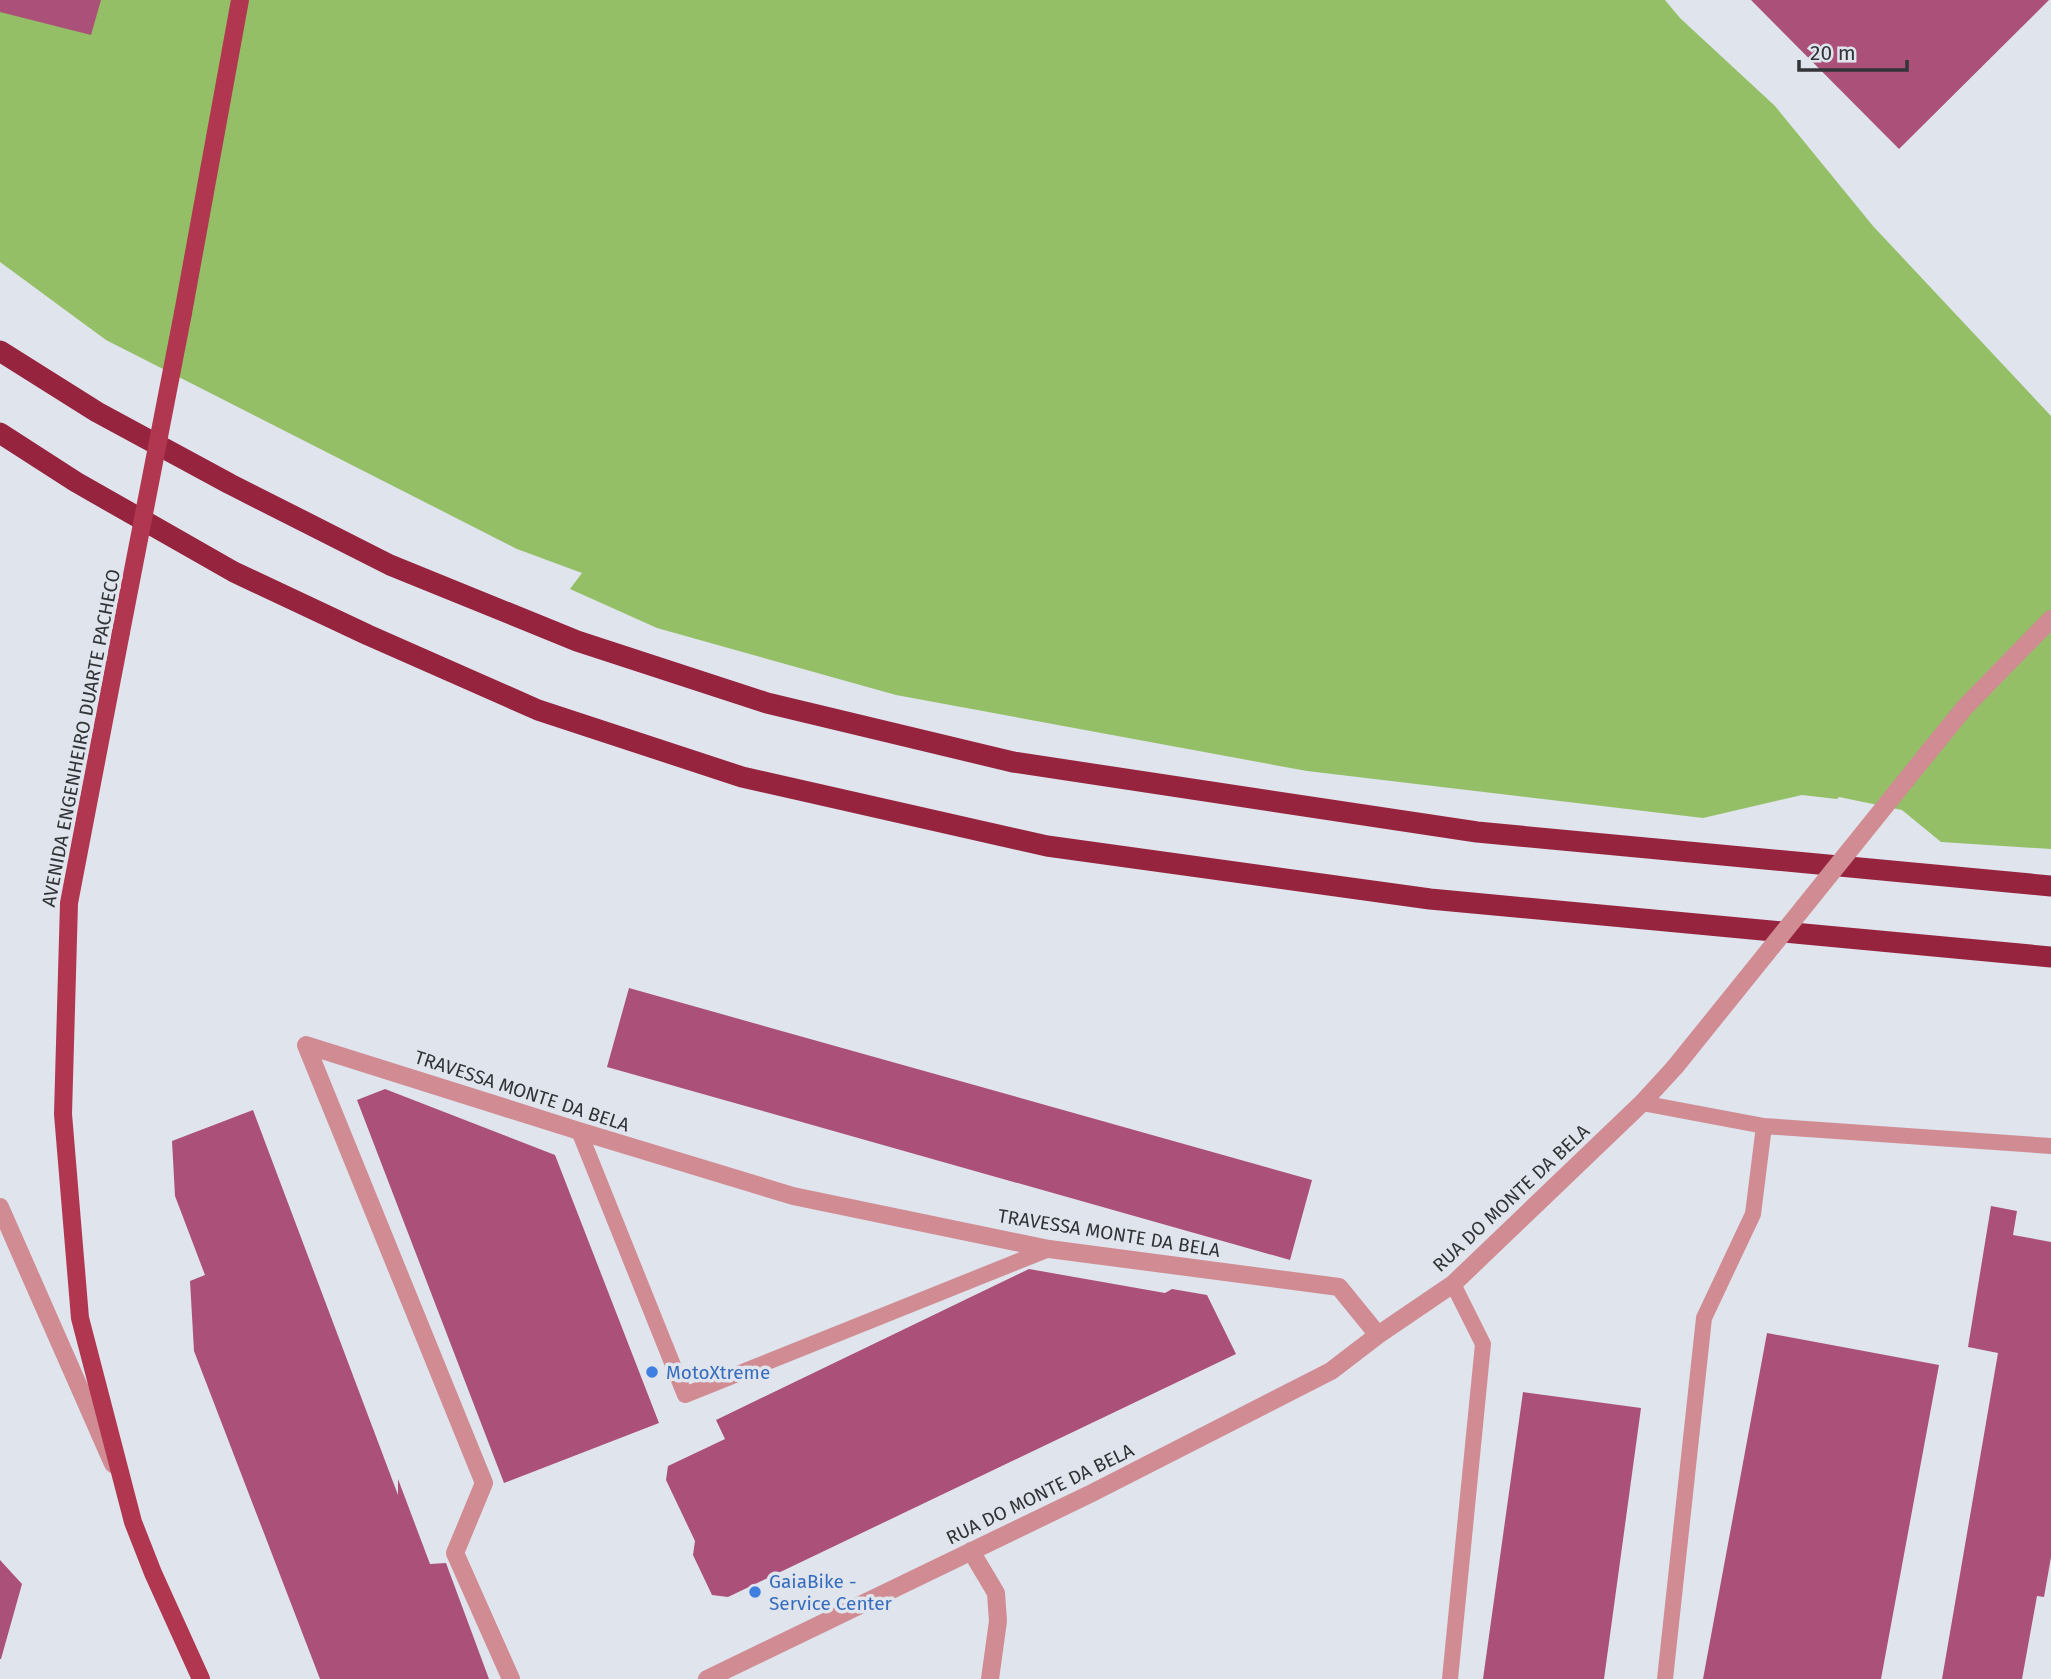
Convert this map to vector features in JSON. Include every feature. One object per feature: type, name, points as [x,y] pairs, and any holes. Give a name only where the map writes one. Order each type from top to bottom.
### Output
[{"type":"highway","points":[[0,351],[109,419],[390,565],[577,641],[767,703],[1013,762],[1477,832],[2051,886]]},
{"type":"highway","points":[[0,433],[76,482],[234,572],[368,635],[538,710],[741,777],[1047,846],[1320,884],[1430,899],[2051,957]]},
{"type":"main road","name":"AVENIDA ENGENHEIRO DUARTE PACHECO","points":[[201,1679],[133,1522],[80,1318],[64,1114],[69,902],[183,313],[240,0]]},
{"type":"street","name":"RUA DO MONTE DA BELA","points":[[707,1679],[1104,1487],[1331,1371],[1453,1284],[1642,1103],[1675,1067],[1965,707],[2051,618]]},
{"type":"street","name":"TRAVESSA MONTE DA BELA","points":[[511,1679],[455,1553],[484,1483],[306,1045],[793,1196],[1049,1249],[1339,1287],[1378,1335]]},
{"type":"street","name":"AVENIDA ENGENHEIRO DUARTE PACHECO","points":[[0,1208],[123,1487]]},
{"type":"street","points":[[971,1551],[996,1593],[998,1620],[990,1679]]},
{"type":"lane","points":[[1642,1103],[1764,1126],[2051,1146]]},
{"type":"lane","points":[[1665,1679],[1704,1318],[1753,1214],[1764,1126]]},
{"type":"lane","points":[[579,1131],[685,1395],[1049,1249]]},
{"type":"lane","points":[[1450,1679],[1483,1344],[1453,1284]]},
{"type":"green space","points":[[0,0],[1665,0],[1680,18],[1775,106],[1873,226],[2051,416],[2051,849],[1941,842],[1902,810],[1839,797],[1837,799],[1802,795],[1703,818],[1307,771],[896,695],[657,628],[570,589],[582,573],[517,549],[106,340],[0,262]]},
{"type":"building","points":[[0,0],[101,0],[91,35],[0,12]]},
{"type":"building","points":[[1751,0],[2049,0],[1899,149]]},
{"type":"building","points":[[629,988],[1312,1180],[1290,1260],[607,1067]]},
{"type":"building","points":[[385,1089],[555,1155],[659,1423],[504,1483],[357,1100]]},
{"type":"building","points":[[253,1110],[398,1495],[398,1479],[430,1564],[446,1563],[489,1679],[320,1679],[194,1351],[190,1281],[205,1275],[175,1196],[172,1141]]},
{"type":"building","points":[[1991,1206],[2017,1211],[2013,1235],[2051,1242],[2051,1557],[2044,1597],[2037,1596],[2022,1679],[1942,1679],[1998,1353],[1968,1347]]},
{"type":"building","points":[[1029,1269],[1165,1293],[1172,1289],[1207,1295],[1236,1354],[728,1597],[712,1595],[693,1555],[695,1541],[666,1480],[668,1466],[725,1439],[716,1420]]},
{"type":"building","points":[[1767,1333],[1939,1365],[1881,1679],[1703,1679]]},
{"type":"building","points":[[1523,1392],[1641,1408],[1604,1679],[1483,1679]]},
{"type":"building","points":[[0,1560],[22,1584],[1,1659],[0,1659]]},
{"type":"place","name":"MotoXtreme","points":[[652,1372]]},
{"type":"place","name":"GaiaBike - Service Center","points":[[755,1592]]}]
